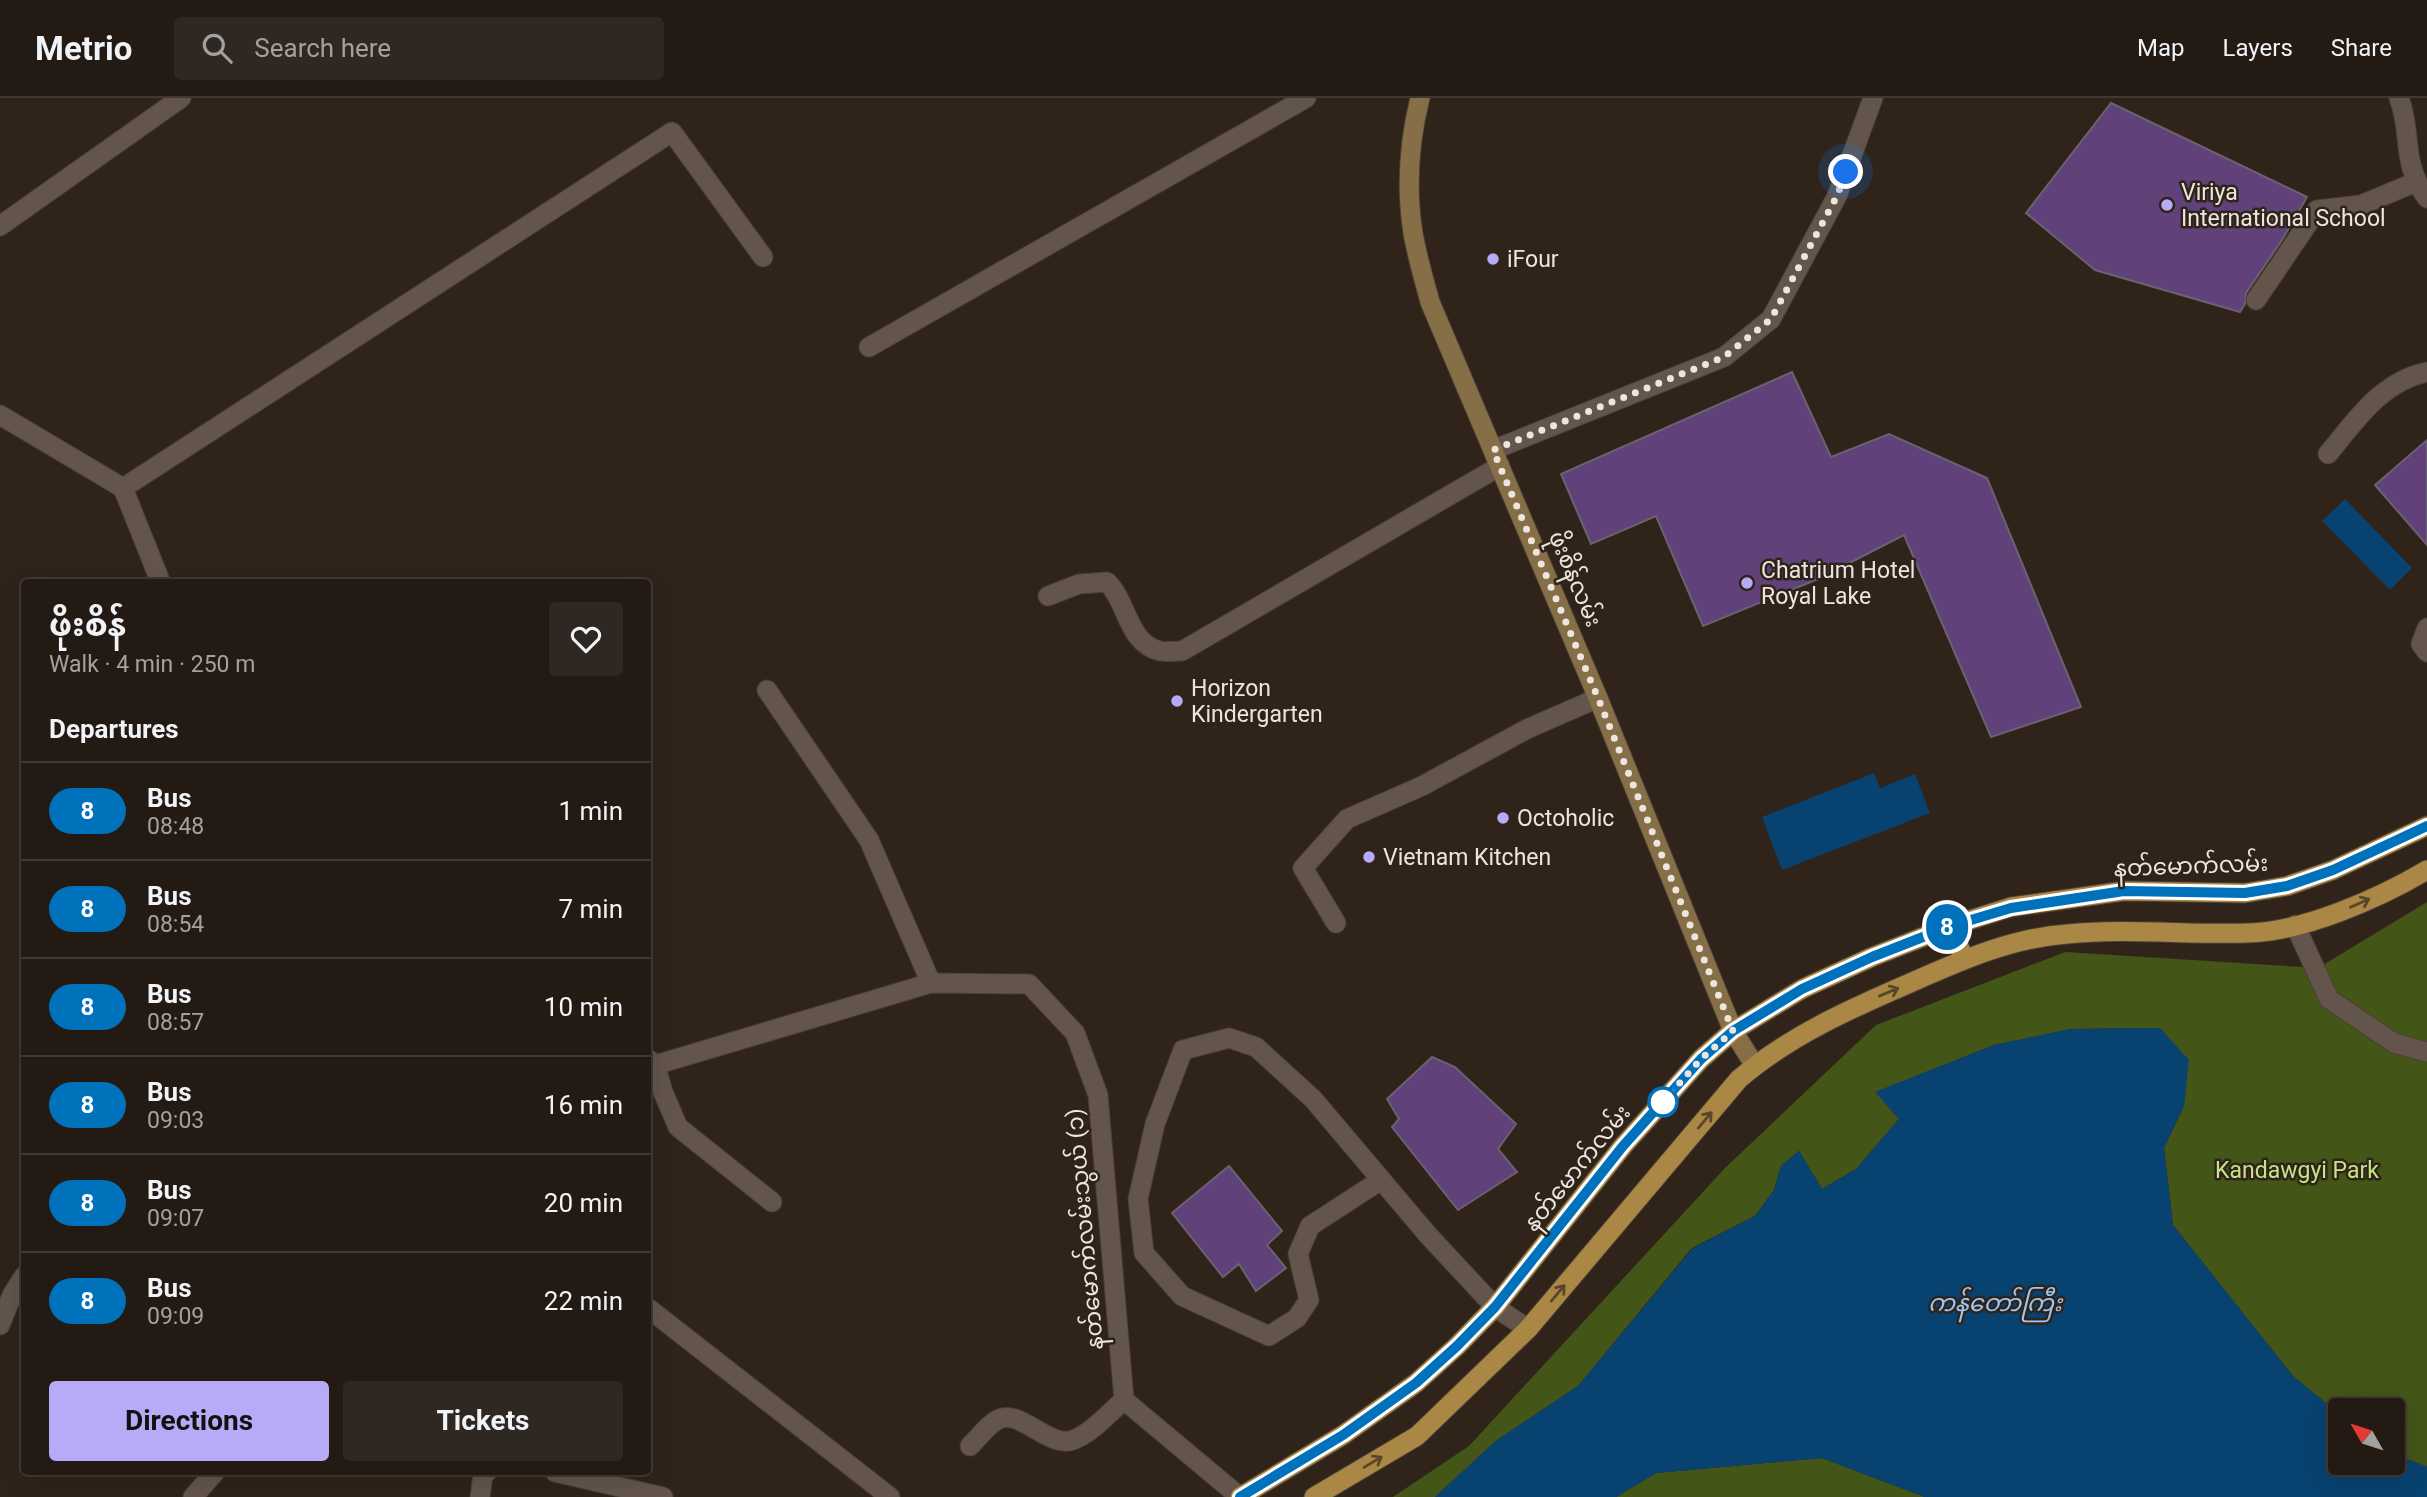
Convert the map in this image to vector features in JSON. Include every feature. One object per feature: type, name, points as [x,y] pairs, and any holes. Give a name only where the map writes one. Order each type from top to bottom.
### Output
[{"type":"main road","name":"ဖိုးစိန်လမ်း","points":[[1420,98],[1409,155],[1413,233],[1430,302],[1598,698],[1733,1031],[1755,1066]]},
{"type":"main road","name":"နတ်မောက်လမ်း","points":[[1240,1497],[1343,1435],[1416,1383],[1495,1307],[1623,1146],[1701,1059],[1733,1031],[1802,989],[1872,957],[1951,926],[2011,908],[2110,893],[2245,893],[2287,886],[2333,870],[2427,826]]},
{"type":"main road","points":[[1314,1497],[1417,1436],[1528,1329],[1739,1079],[1782,1047],[1853,1007],[1964,959],[2021,941],[2064,934],[2112,931],[2250,933],[2295,925],[2347,909],[2427,870]]},
{"type":"main road","points":[[1951,926],[1964,959]]},
{"type":"street","points":[[0,226],[181,98]]},
{"type":"street","points":[[869,347],[1306,98]]},
{"type":"street","points":[[1048,596],[1079,584],[1107,582],[1116,590],[1137,638],[1159,651],[1182,651],[1497,458],[1724,357],[1771,319],[1837,196],[1873,98]]},
{"type":"street","points":[[2256,300],[2317,210],[2361,205],[2421,190],[2407,153],[2399,98]]},
{"type":"street","points":[[123,488],[672,132],[763,257]]},
{"type":"street","points":[[2329,453],[2371,401],[2410,376],[2427,372]]},
{"type":"street","points":[[0,415],[123,488],[158,579]]},
{"type":"street","points":[[2427,628],[2421,645],[2427,652]]},
{"type":"street","points":[[767,690],[869,840],[931,983]]},
{"type":"street","points":[[1336,923],[1303,868],[1347,819],[1422,786],[1527,729],[1598,698]]},
{"type":"street","points":[[2295,925],[2329,999],[2394,1043],[2427,1052]]},
{"type":"street","name":"နတ်မောက်လမ်းသွယ် (၁)","points":[[651,1062],[931,983],[1029,984],[1075,1033],[1098,1095],[1124,1399]]},
{"type":"street","points":[[1381,1180],[1310,1226],[1298,1254],[1309,1300],[1297,1318],[1269,1336],[1182,1296],[1144,1253],[1138,1199],[1154,1124],[1183,1050],[1229,1038],[1256,1047],[1313,1100],[1428,1235],[1495,1307],[1528,1329]]},
{"type":"street","points":[[651,1062],[678,1127],[772,1202]]},
{"type":"street","points":[[0,1325],[21,1281]]},
{"type":"street","points":[[651,1309],[890,1497]]},
{"type":"street","points":[[970,1446],[998,1419],[1010,1417],[1059,1441],[1072,1441],[1099,1423],[1124,1399],[1240,1497]]},
{"type":"street","points":[[194,1497],[212,1475]]},
{"type":"street","points":[[480,1497],[483,1475]]},
{"type":"street","points":[[568,1475],[663,1497]]},
{"type":"green space","name":"Kandawgyi Park","points":[[2427,902],[2427,1467],[2405,1458],[2405,1398],[2328,1398],[2328,1405],[2293,1376],[2173,1225],[2164,1148],[2184,1106],[2159,1028],[2072,1029],[1994,1045],[1876,1092],[1899,1119],[1856,1169],[1822,1189],[1799,1151],[1781,1166],[1774,1190],[1755,1216],[1692,1248],[1578,1386],[1497,1440],[1435,1497],[1393,1497],[1469,1446],[1725,1168],[1876,1025],[2065,952],[2318,968]]},
{"type":"green space","points":[[1822,1458],[1925,1497],[1616,1497],[1656,1473]]},
{"type":"water","points":[[2345,499],[2412,568],[2390,590],[2322,521]]},
{"type":"water","points":[[1874,773],[1880,788],[1915,774],[1930,813],[1782,870],[1762,817]]},
{"type":"water","name":"ကန်တော်ကြီး","points":[[2160,1028],[2189,1060],[2184,1106],[2164,1148],[2173,1225],[2293,1376],[2328,1405],[2328,1475],[2405,1475],[2405,1458],[2427,1467],[2427,1497],[1925,1497],[1822,1458],[1656,1473],[1616,1497],[1435,1497],[1497,1440],[1578,1386],[1693,1248],[1755,1216],[1774,1190],[1781,1166],[1799,1151],[1822,1189],[1856,1169],[1899,1119],[1875,1092],[1994,1045],[2071,1029]]},
{"type":"building","name":"Viriya International School","points":[[2111,103],[2307,197],[2246,293],[2245,304],[2240,312],[2095,270],[2026,213]]},
{"type":"building","name":"Chatrium Hotel Royal Lake","points":[[1792,372],[1831,457],[1889,434],[1987,478],[2081,707],[1991,737],[1904,535],[1818,579],[1703,626],[1656,516],[1591,544],[1561,474]]},
{"type":"building","points":[[2427,440],[2427,545],[2375,485]]},
{"type":"building","points":[[1432,1057],[1455,1067],[1516,1124],[1498,1149],[1517,1172],[1458,1210],[1392,1127],[1399,1119],[1387,1099]]},
{"type":"building","points":[[1229,1166],[1282,1231],[1267,1245],[1286,1268],[1256,1291],[1239,1264],[1223,1277],[1172,1213]]},
{"type":"bus line","name":"8","points":[[1240,1497],[1343,1435],[1416,1383],[1457,1346],[1495,1307],[1623,1146],[1701,1059],[1733,1031],[1802,989],[1872,957],[1951,926],[2011,908],[2124,891],[2245,893],[2287,886],[2333,870],[2427,826]]},
{"type":"place","name":"Viriya International School","points":[[2167,205]]},
{"type":"place","name":"iFour","points":[[1493,259]]},
{"type":"place","name":"Chatrium Hotel Royal Lake","points":[[1747,583]]},
{"type":"place","name":"Horizon Kindergarten","points":[[1177,701]]},
{"type":"place","name":"Octoholic","points":[[1503,818]]},
{"type":"place","name":"Vietnam Kitchen","points":[[1369,857]]},
{"type":"route","points":[[1663,1102],[1701,1059],[1733,1031],[1598,698],[1493,450],[1724,357],[1771,319],[1837,196],[1846,172]]}]
